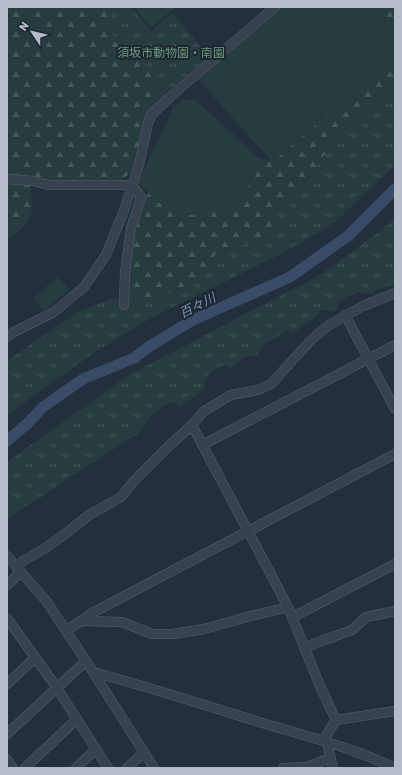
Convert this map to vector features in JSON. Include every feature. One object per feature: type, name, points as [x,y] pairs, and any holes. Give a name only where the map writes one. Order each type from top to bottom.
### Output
[{"type":"street","points":[[7,337],[54,312],[84,287],[106,254],[123,213],[139,165],[148,123],[152,114],[274,7]]},
{"type":"street","points":[[7,179],[33,181],[48,185],[132,185]]},
{"type":"street","points":[[124,305],[125,273],[131,228],[141,197],[132,185]]},
{"type":"street","points":[[7,585],[19,570],[23,561],[44,549],[89,515],[121,497],[134,481],[192,425],[204,411],[231,395],[258,390],[271,384],[312,339],[329,325],[363,306],[395,293]]},
{"type":"street","points":[[345,315],[395,409]]},
{"type":"street","points":[[202,445],[395,345]]},
{"type":"street","points":[[192,425],[293,617],[320,686],[336,720]]},
{"type":"street","points":[[66,631],[94,612],[395,454]]},
{"type":"street","points":[[7,556],[47,602],[154,768]]},
{"type":"street","points":[[293,617],[395,564]]},
{"type":"street","points":[[80,621],[122,622],[152,634],[173,634],[204,630],[288,607]]},
{"type":"street","points":[[305,647],[352,630],[366,617],[395,611]]},
{"type":"street","points":[[7,618],[77,719],[108,768]]},
{"type":"street","points":[[7,635],[14,628]]},
{"type":"street","points":[[7,684],[35,658]]},
{"type":"street","points":[[7,734],[86,661]]},
{"type":"street","points":[[93,672],[325,742],[361,754],[395,768]]},
{"type":"street","points":[[336,720],[395,711]]},
{"type":"street","points":[[25,768],[77,719]]},
{"type":"street","points":[[333,768],[325,742],[336,720]]},
{"type":"street","points":[[76,768],[96,749]]},
{"type":"street","points":[[127,768],[144,752]]},
{"type":"street","points":[[283,768],[308,768],[330,758]]},
{"type":"street","points":[[7,759],[13,768]]},
{"type":"green space","points":[[7,7],[110,7],[112,33],[117,40],[131,47],[147,66],[162,96],[148,115],[137,157],[127,176],[108,181],[68,182],[34,179],[30,173],[7,169]]},
{"type":"green space","name":"須坂市動物園・南園","points":[[110,7],[131,7],[151,31],[173,13],[209,57],[162,96],[154,80],[131,47],[117,40],[112,33]]},
{"type":"green space","points":[[134,7],[176,7],[151,28]]},
{"type":"green space","points":[[280,7],[374,7],[395,39],[395,57],[272,162],[197,78]]},
{"type":"green space","points":[[374,7],[395,7],[395,39],[383,19]]},
{"type":"green space","points":[[395,57],[395,88],[347,126],[261,237],[215,255],[204,277],[151,302],[127,299],[127,282],[135,230],[148,192],[158,202],[180,214],[208,215],[246,190],[259,158],[272,162]]},
{"type":"green space","points":[[395,88],[395,165],[331,226],[275,257],[149,319],[89,356],[7,415],[7,361],[77,312],[113,298],[151,302],[204,277],[215,255],[261,237],[347,126]]},
{"type":"green space","points":[[188,99],[196,100],[259,158],[249,185],[240,199],[230,206],[202,215],[183,214],[168,208],[138,183],[173,108],[180,102]]},
{"type":"green space","points":[[7,169],[30,173],[34,179],[7,177]]},
{"type":"green space","points":[[7,182],[30,185],[32,204],[29,219],[7,240]]},
{"type":"green space","points":[[395,218],[395,284],[377,289],[372,294],[358,293],[351,295],[339,302],[336,311],[320,310],[317,316],[293,333],[289,330],[281,332],[278,338],[263,346],[258,355],[243,358],[231,368],[224,365],[216,368],[206,379],[205,388],[181,407],[174,403],[169,403],[152,414],[141,431],[7,519],[7,462],[127,376],[322,274]]},
{"type":"green space","points":[[58,277],[69,290],[43,311],[33,298]]},
{"type":"waterway","name":"百々川","points":[[7,441],[28,423],[43,407],[83,379],[134,358],[150,346],[193,320],[290,277],[348,236],[395,189]]}]
